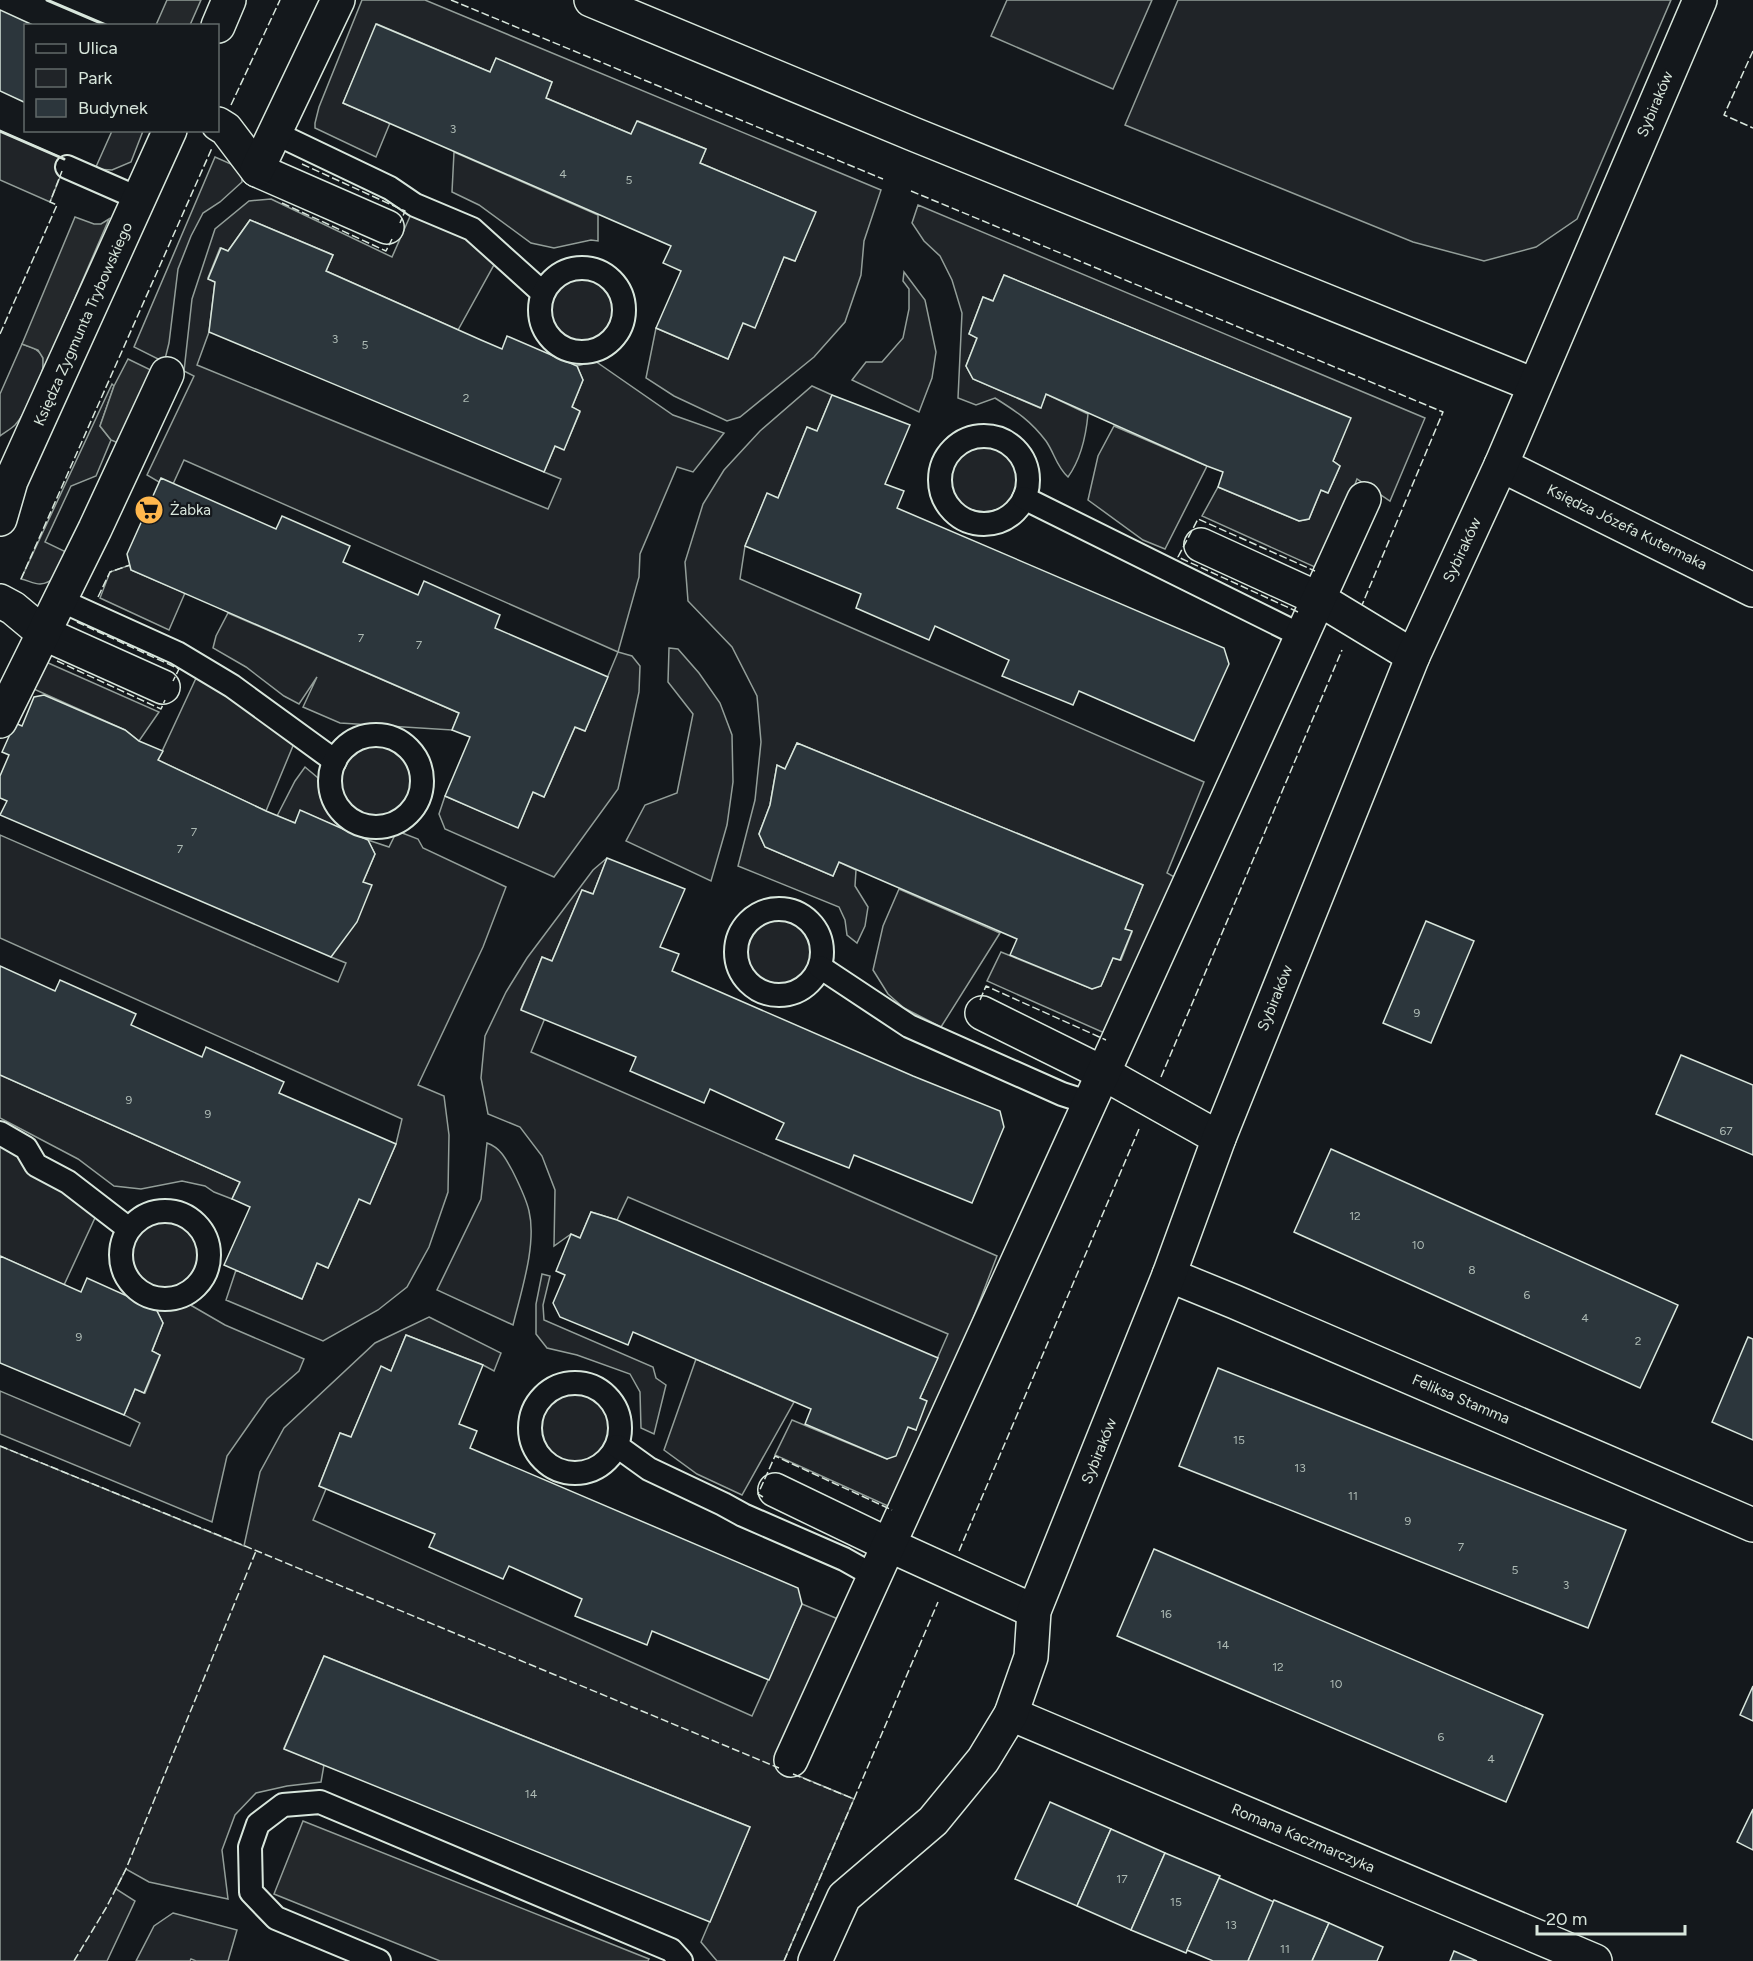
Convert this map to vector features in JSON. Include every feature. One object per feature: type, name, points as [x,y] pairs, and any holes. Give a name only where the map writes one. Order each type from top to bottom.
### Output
[{"type":"street","points":[[219,24],[230,0]]},
{"type":"street","points":[[257,170],[338,0]]},
{"type":"street","points":[[591,0],[913,134],[1534,385]]},
{"type":"street","name":"Sybiraków","points":[[815,1961],[844,1896],[933,1821],[983,1760],[1011,1714],[1031,1657],[1034,1611],[1169,1275],[1219,1138],[1413,656],[1501,465],[1700,0]]},
{"type":"street","points":[[219,125],[226,129],[257,170],[387,227]]},
{"type":"street","name":"Księdza Zygmunta Trybowskiego","points":[[0,519],[6,478],[140,199],[169,132]]},
{"type":"street","points":[[0,721],[167,374]]},
{"type":"street","name":"Księdza Józefa Kutermaka","points":[[1501,465],[1753,590]]},
{"type":"street","points":[[791,1760],[1364,500]]},
{"type":"street","points":[[1201,545],[1319,599],[1413,656]]},
{"type":"street","points":[[0,601],[13,608],[43,633],[164,687]]},
{"type":"street","points":[[982,1013],[1103,1073],[1219,1138]]},
{"type":"street","name":"Feliksa Stamma","points":[[1169,1275],[1246,1306],[1753,1525]]},
{"type":"street","points":[[775,1490],[1034,1611]]},
{"type":"street","name":"Romana Kaczmarczyka","points":[[1011,1714],[1595,1961]]},
{"type":"lane","points":[[275,133],[390,188],[415,205],[472,229],[543,293]]},
{"type":"lane","points":[[67,167],[140,199]]},
{"type":"lane","points":[[1024,498],[1302,636]]},
{"type":"lane","points":[[60,600],[177,654],[232,686],[335,761]]},
{"type":"lane","points":[[369,736],[383,736],[396,740],[417,760],[421,774],[421,788],[417,802],[398,821],[386,826],[361,825],[349,819],[339,810],[333,799],[330,786],[335,761],[343,749],[369,736]]},
{"type":"lane","points":[[820,968],[909,1026],[1062,1094],[1090,1103]]},
{"type":"lane","points":[[0,1134],[26,1148],[36,1165],[68,1182],[129,1229]]},
{"type":"lane","points":[[580,1382],[594,1386],[606,1394],[620,1418],[617,1446],[609,1458],[598,1467],[584,1473],[570,1473],[556,1469],[544,1461],[535,1450],[530,1436],[533,1408],[553,1387],[580,1382]]},
{"type":"lane","points":[[617,1446],[649,1469],[743,1515],[843,1559],[876,1577]]},
{"type":"lane","points":[[379,1961],[276,1918],[250,1892],[250,1847],[258,1824],[283,1805],[320,1802],[671,1950],[681,1961]]},
{"type":"green space","points":[[362,0],[425,0],[881,190],[864,241],[861,275],[845,322],[814,357],[740,417],[727,421],[674,396],[646,378],[656,328],[728,359],[743,323],[755,327],[784,257],[795,261],[815,212],[700,163],[706,149],[638,121],[631,134],[546,98],[552,82],[496,59],[490,72],[377,24],[343,103],[390,123],[376,157],[315,128],[319,107]]},
{"type":"green space","points":[[1007,0],[1152,0],[1113,89],[991,36]]},
{"type":"green space","points":[[1178,0],[1671,0],[1577,219],[1536,247],[1484,261],[1413,242],[1125,125]]},
{"type":"green space","points":[[0,131],[67,160],[50,202],[0,180]]},
{"type":"green space","points":[[112,132],[143,132],[131,162],[112,170],[95,169]]},
{"type":"green space","points":[[454,152],[598,215],[598,241],[591,240],[554,248],[531,243],[479,205],[452,192]]},
{"type":"green space","points":[[215,157],[231,164],[242,177],[242,182],[220,202],[203,213],[191,236],[178,269],[165,359],[160,360],[134,347]]},
{"type":"green space","points":[[271,199],[392,257],[415,205],[500,254],[458,330],[326,271],[333,255],[250,220],[228,251],[220,248],[208,278],[215,282],[209,332],[197,365],[548,509],[561,479],[544,472],[555,446],[564,449],[580,412],[572,407],[583,380],[577,366],[595,361],[673,415],[724,433],[693,472],[677,467],[640,554],[639,577],[618,652],[184,460],[173,484],[161,479],[159,482],[147,475],[194,376],[184,371],[192,299],[215,229],[249,201]]},
{"type":"green space","points":[[918,205],[1425,418],[1390,501],[1357,479],[1326,563],[1317,568],[1202,516],[1218,487],[1299,521],[1309,519],[1321,490],[1328,493],[1340,466],[1333,461],[1350,418],[1004,275],[993,301],[983,297],[969,334],[977,338],[966,366],[973,379],[1040,408],[1046,394],[1088,414],[1082,447],[1068,477],[1061,469],[1046,441],[1017,412],[995,398],[976,405],[958,398],[962,313],[952,280],[940,256],[924,241],[912,223]]},
{"type":"green space","points":[[582,268],[598,271],[612,280],[621,294],[624,310],[621,326],[612,340],[598,349],[582,352],[566,349],[552,340],[543,326],[540,310],[543,294],[552,280],[566,271]]},
{"type":"green space","points":[[904,272],[925,300],[936,352],[932,378],[919,412],[852,380],[866,362],[882,362],[903,338],[909,309],[909,289],[903,281]]},
{"type":"green space","points":[[22,344],[40,353],[43,362],[42,371],[30,402],[13,426],[0,436],[0,394]]},
{"type":"green space","points":[[112,384],[114,386],[100,426],[111,440],[96,476],[71,486],[45,542],[64,551],[68,558],[61,571],[50,581],[40,584],[21,579]]},
{"type":"green space","points":[[812,386],[832,395],[817,431],[807,427],[778,498],[767,494],[745,546],[740,579],[1204,782],[1167,873],[1178,879],[1109,1035],[987,981],[1001,952],[1092,989],[1101,986],[1113,958],[1121,960],[1132,932],[1125,929],[1143,885],[797,743],[785,769],[777,765],[770,805],[759,834],[765,847],[833,876],[839,862],[856,870],[855,886],[868,907],[865,926],[857,943],[847,935],[845,920],[839,907],[738,866],[755,800],[761,742],[757,696],[732,647],[688,601],[685,562],[703,504],[724,470],[760,431]]},
{"type":"green space","points":[[1114,426],[1207,466],[1165,549],[1143,540],[1088,500],[1098,456]]},
{"type":"green space","points":[[984,436],[1001,440],[1015,449],[1024,463],[1028,480],[1024,497],[1015,511],[1001,520],[984,524],[967,520],[953,511],[944,497],[940,480],[944,463],[953,449],[967,440]]},
{"type":"green space","points":[[130,565],[131,570],[185,593],[169,630],[100,598],[110,572]]},
{"type":"green space","points":[[228,613],[459,713],[452,730],[340,723],[303,707],[317,677],[299,704],[284,696],[246,667],[213,648],[216,636]]},
{"type":"green space","points":[[669,648],[678,649],[699,673],[720,703],[732,735],[733,782],[727,825],[711,881],[626,841],[645,805],[677,793],[693,714],[668,682]]},
{"type":"green space","points":[[618,652],[632,656],[640,666],[639,692],[618,789],[554,877],[445,829],[439,814],[445,796],[518,827],[533,792],[544,797],[575,727],[585,731]]},
{"type":"green space","points":[[46,662],[159,712],[139,741],[125,730],[27,686]]},
{"type":"green space","points":[[197,676],[295,741],[266,811],[158,760]]},
{"type":"green space","points":[[376,735],[393,739],[408,749],[418,764],[422,781],[418,798],[408,813],[393,823],[376,827],[359,823],[344,813],[334,798],[330,781],[334,764],[344,749],[359,739]]},
{"type":"green space","points":[[305,767],[324,783],[330,811],[368,840],[301,811],[295,823],[277,816]]},
{"type":"green space","points":[[397,831],[418,839],[423,848],[506,887],[483,947],[418,1085],[444,1096],[449,1135],[448,1192],[429,1247],[407,1287],[378,1310],[323,1341],[226,1300],[236,1270],[302,1299],[317,1263],[328,1268],[359,1199],[370,1203],[396,1144],[402,1119],[0,938],[0,835],[338,982],[346,963],[331,957],[375,854],[368,840],[389,847]]},
{"type":"green space","points":[[607,858],[593,894],[582,890],[552,961],[542,957],[521,1009],[545,1018],[531,1052],[997,1256],[899,1511],[775,1455],[792,1420],[887,1459],[908,1427],[916,1430],[920,1398],[948,1334],[628,1197],[617,1220],[591,1212],[580,1238],[571,1234],[554,1246],[555,1190],[542,1156],[520,1127],[488,1114],[481,1078],[485,1036],[506,992],[527,958],[593,870]]},
{"type":"green space","points":[[899,889],[1000,933],[941,1027],[904,1008],[888,994],[873,970],[883,926]]},
{"type":"green space","points":[[779,909],[803,916],[815,928],[822,952],[815,976],[803,988],[779,995],[755,988],[743,976],[736,952],[743,928],[755,916]]},
{"type":"green space","points":[[0,1075],[240,1182],[232,1199],[205,1186],[182,1181],[141,1189],[114,1186],[78,1159],[0,1118]]},
{"type":"green space","points":[[0,1133],[100,1207],[64,1285],[0,1256]]},
{"type":"green space","points":[[487,1143],[500,1151],[510,1167],[526,1201],[531,1224],[530,1253],[513,1325],[437,1290],[481,1199]]},
{"type":"green space","points":[[165,1211],[182,1214],[196,1224],[206,1238],[209,1255],[206,1272],[196,1286],[182,1296],[165,1299],[148,1296],[134,1286],[124,1272],[121,1255],[124,1238],[134,1224],[148,1214]]},
{"type":"green space","points":[[542,1274],[550,1276],[543,1305],[544,1320],[653,1367],[656,1378],[666,1385],[654,1434],[641,1428],[640,1392],[630,1374],[577,1355],[547,1348],[536,1334],[536,1304]]},
{"type":"green space","points":[[187,1303],[225,1325],[304,1359],[299,1371],[267,1399],[227,1456],[212,1522],[0,1434],[0,1391],[130,1446],[140,1423],[124,1415],[135,1389],[145,1393],[160,1355],[152,1351],[163,1323],[156,1309]]},
{"type":"green space","points":[[429,1317],[501,1353],[494,1371],[406,1335],[391,1371],[381,1367],[351,1437],[340,1433],[319,1486],[326,1489],[313,1520],[752,1716],[802,1604],[838,1619],[775,1766],[854,1799],[784,1961],[717,1961],[701,1942],[750,1827],[324,1656],[284,1748],[324,1765],[321,1782],[256,1793],[235,1815],[222,1850],[228,1899],[149,1882],[126,1869],[116,1889],[135,1901],[107,1961],[0,1961],[0,1446],[244,1546],[260,1472],[284,1428],[375,1343]]},
{"type":"green space","points":[[696,1359],[794,1402],[742,1495],[697,1474],[664,1450]]},
{"type":"green space","points":[[566,1383],[584,1383],[600,1390],[613,1403],[620,1419],[620,1437],[613,1453],[600,1466],[584,1473],[566,1473],[550,1466],[537,1453],[530,1437],[530,1419],[537,1403],[550,1390]]},
{"type":"green space","points":[[173,1913],[237,1930],[228,1961],[191,1959],[190,1961],[136,1961],[154,1926]]},
{"type":"shaded area","points":[[167,0],[201,0],[190,24],[156,24]]},
{"type":"shaded area","points":[[75,217],[94,224],[101,224],[109,219],[43,372],[43,358],[38,350],[22,344]]},
{"type":"shaded area","points":[[128,359],[157,373],[125,446],[111,440],[100,426],[114,386]]},
{"type":"shaded area","points":[[303,1821],[649,1959],[648,1961],[440,1961],[274,1894]]},
{"type":"building","points":[[0,10],[31,24],[24,24],[24,102],[0,91]]},
{"type":"building","points":[[376,24],[490,72],[496,58],[552,82],[546,98],[631,134],[637,121],[706,149],[700,163],[816,212],[795,261],[784,257],[755,328],[743,323],[728,359],[656,328],[681,271],[663,263],[671,246],[343,103]]},
{"type":"building","points":[[250,220],[333,255],[326,271],[502,349],[507,336],[577,366],[583,380],[572,407],[580,411],[564,450],[555,446],[544,472],[209,332],[215,282],[208,279],[221,248],[228,251]]},
{"type":"building","points":[[1004,275],[1351,418],[1333,461],[1340,466],[1328,493],[1321,490],[1309,519],[1299,521],[1218,487],[1223,472],[1046,394],[1041,408],[973,379],[966,366],[977,338],[969,334],[983,297],[993,301]]},
{"type":"building","points":[[832,395],[910,425],[885,484],[904,491],[897,508],[1224,648],[1229,664],[1194,741],[1079,691],[1073,705],[1002,676],[1009,660],[935,626],[929,640],[856,608],[861,594],[745,546],[767,493],[778,498],[807,427],[817,431]]},
{"type":"building","points":[[161,478],[276,529],[282,516],[350,546],[343,562],[418,595],[424,581],[500,615],[495,628],[608,677],[585,731],[575,727],[544,797],[533,792],[518,828],[445,796],[470,737],[452,730],[459,713],[131,570],[127,554]]},
{"type":"building","points":[[44,695],[125,730],[139,741],[163,751],[158,760],[266,811],[295,823],[300,810],[368,840],[375,854],[363,882],[372,885],[357,922],[331,957],[0,815],[7,801],[0,798],[0,776],[9,755],[2,752],[15,723],[22,726],[34,697]]},
{"type":"building","points":[[797,743],[1143,885],[1125,929],[1132,931],[1120,960],[1113,958],[1101,986],[1092,989],[1010,955],[1017,939],[839,862],[833,876],[765,847],[759,834],[770,805],[777,765],[785,769]]},
{"type":"building","points":[[607,858],[685,889],[660,947],[679,954],[672,971],[913,1076],[1000,1111],[1004,1127],[972,1203],[854,1155],[849,1168],[776,1139],[784,1123],[710,1089],[704,1103],[630,1071],[636,1057],[521,1010],[542,957],[552,961],[582,890],[593,894]]},
{"type":"building","points":[[1426,921],[1474,941],[1431,1043],[1383,1023]]},
{"type":"building","points":[[0,966],[55,991],[60,980],[136,1014],[131,1025],[202,1057],[206,1047],[284,1082],[279,1093],[396,1144],[370,1204],[359,1199],[328,1268],[317,1263],[302,1299],[224,1265],[250,1207],[232,1199],[240,1182],[0,1075]]},
{"type":"building","points":[[1681,1055],[1753,1085],[1753,1155],[1656,1114]]},
{"type":"building","points":[[1331,1149],[1678,1305],[1640,1388],[1294,1232]]},
{"type":"building","points":[[591,1212],[617,1220],[938,1358],[920,1398],[927,1401],[916,1430],[908,1427],[896,1456],[887,1459],[805,1424],[811,1409],[633,1332],[628,1345],[560,1317],[553,1303],[565,1275],[556,1271],[571,1234],[580,1238]]},
{"type":"building","points":[[0,1256],[81,1292],[87,1278],[156,1309],[163,1323],[152,1351],[160,1355],[144,1393],[135,1389],[124,1415],[0,1363]]},
{"type":"building","points":[[406,1335],[483,1365],[459,1424],[477,1431],[470,1448],[798,1588],[802,1604],[769,1680],[652,1631],[647,1645],[575,1616],[582,1599],[509,1566],[503,1579],[429,1547],[435,1534],[319,1486],[340,1433],[351,1437],[381,1366],[391,1371]]},
{"type":"building","points":[[1748,1337],[1753,1339],[1753,1440],[1712,1422]]},
{"type":"building","points":[[1218,1368],[1626,1530],[1588,1628],[1179,1466]]},
{"type":"building","points":[[1154,1549],[1543,1715],[1506,1802],[1117,1636]]},
{"type":"building","points":[[324,1656],[750,1827],[710,1922],[284,1749]]},
{"type":"building","points":[[1753,1686],[1753,1721],[1740,1715]]},
{"type":"building","points":[[1050,1802],[1111,1829],[1077,1906],[1015,1879]]},
{"type":"building","points":[[1753,1809],[1753,1850],[1737,1842]]},
{"type":"building","points":[[1111,1829],[1165,1853],[1131,1930],[1077,1906]]},
{"type":"building","points":[[1165,1853],[1220,1876],[1186,1953],[1131,1930]]},
{"type":"building","points":[[1219,1878],[1274,1902],[1248,1961],[1213,1961],[1187,1950]]},
{"type":"building","points":[[1274,1900],[1329,1923],[1312,1961],[1248,1961]]},
{"type":"building","points":[[1329,1923],[1383,1947],[1377,1961],[1312,1961]]},
{"type":"building","points":[[1454,1951],[1477,1961],[1450,1961]]},
{"type":"fence","points":[[231,105],[280,0]]},
{"type":"fence","points":[[451,0],[883,179]]},
{"type":"fence","points":[[1753,51],[1724,115],[1753,128]]},
{"type":"fence","points":[[21,579],[212,148]]},
{"type":"fence","points":[[302,164],[405,211],[400,223]]},
{"type":"fence","points":[[0,334],[57,205],[50,202],[62,171]]},
{"type":"fence","points":[[911,191],[1443,412],[1362,605]]},
{"type":"fence","points":[[282,203],[386,251],[392,239]]},
{"type":"fence","points":[[1298,612],[1178,557],[1198,519],[1315,571]]},
{"type":"fence","points":[[98,597],[110,572],[130,565]]},
{"type":"fence","points":[[77,622],[179,669],[173,681]]},
{"type":"fence","points":[[1161,1077],[1342,650]]},
{"type":"fence","points":[[57,661],[161,709],[165,700]]},
{"type":"fence","points":[[980,1000],[986,986],[1106,1040]]},
{"type":"fence","points":[[959,1551],[1139,1129]]},
{"type":"fence","points":[[0,1446],[779,1768]]},
{"type":"fence","points":[[763,1497],[758,1494],[775,1456],[892,1510]]},
{"type":"fence","points":[[74,1961],[126,1869],[256,1551]]},
{"type":"fence","points":[[793,1774],[854,1799],[938,1602]]},
{"type":"fence","points":[[784,1961],[854,1799]]},
{"type":"wall","points":[[47,0],[103,24]]},
{"type":"wall","points":[[0,131],[64,159]]},
{"type":"place","name":"Żabka","points":[[149,510]]}]
